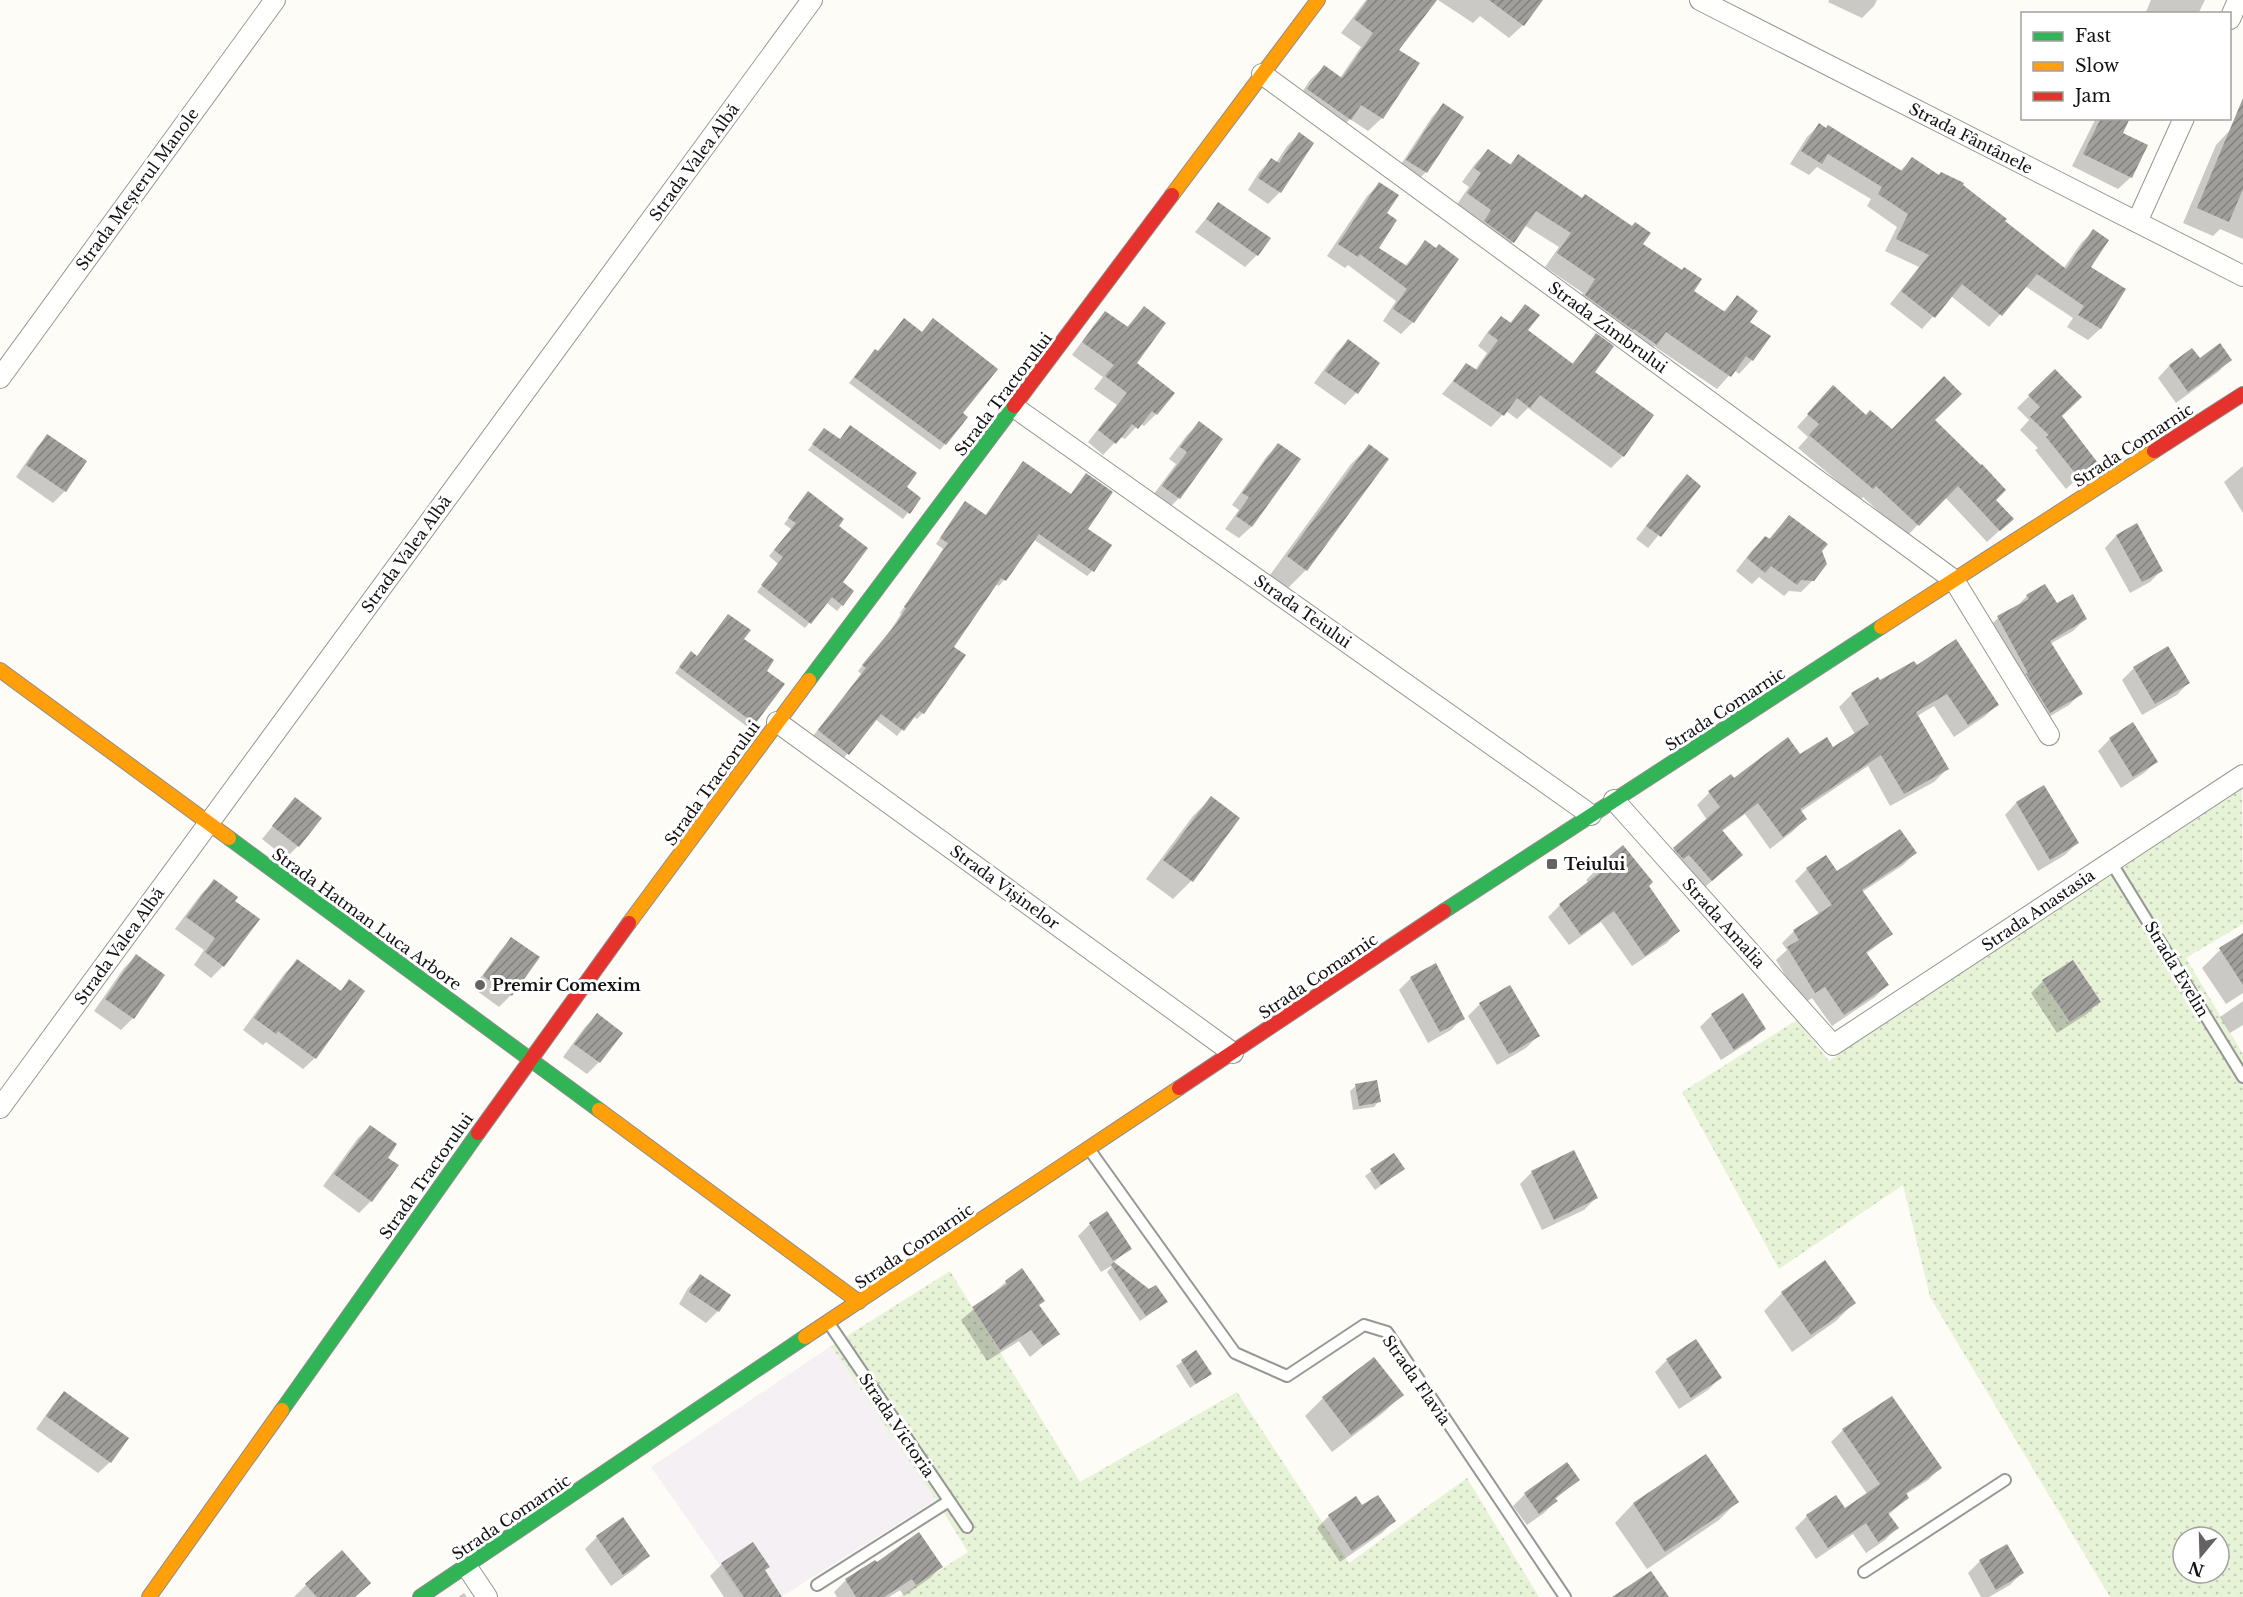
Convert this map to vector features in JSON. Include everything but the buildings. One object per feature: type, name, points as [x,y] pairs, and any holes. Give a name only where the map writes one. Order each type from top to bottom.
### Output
[{"type":"street","name":"Strada Meșterul Manole","points":[[0,378],[275,0]]},
{"type":"street","name":"Strada Valea Albă","points":[[0,1108],[812,0]]},
{"type":"street","name":"Strada Tractorului","points":[[149,1597],[530,1059],[777,722],[1318,0]]},
{"type":"street","name":"Strada Fântânele","points":[[1700,0],[2243,276]]},
{"type":"street","points":[[2231,15],[2238,0]]},
{"type":"street","name":"Strada Zimbrului","points":[[1262,74],[1954,580]]},
{"type":"street","points":[[2137,222],[2183,120]]},
{"type":"street","name":"Strada Comarnic","points":[[420,1597],[828,1322],[1591,815],[2243,394]]},
{"type":"street","name":"Strada Teiului","points":[[1014,407],[1591,815]]},
{"type":"street","points":[[1954,580],[2049,735]]},
{"type":"street","name":"Strada Hatman Luca Arbore","points":[[0,670],[859,1302]]},
{"type":"street","name":"Strada Vișinelor","points":[[777,722],[1233,1053]]},
{"type":"street","name":"Strada Anastasia","points":[[1833,1045],[2243,775]]},
{"type":"street","name":"Strada Amalia","points":[[1614,800],[1833,1045]]},
{"type":"street","points":[[467,1567],[487,1597]]},
{"type":"lane","name":"Strada Evelin","points":[[2111,862],[2243,1077]]},
{"type":"lane","name":"Strada Flavia","points":[[1089,1149],[1235,1353],[1287,1376],[1364,1325],[1387,1332],[1565,1597]]},
{"type":"lane","name":"Strada Victoria","points":[[828,1322],[966,1527]]},
{"type":"lane","points":[[1864,1572],[2005,1480]]},
{"type":"lane","points":[[817,1585],[949,1501]]},
{"type":"shaded area","points":[[831,1346],[936,1500],[781,1597],[742,1597],[651,1467]]},
{"type":"green space","points":[[2242,786],[2243,924],[2186,958],[2243,1054],[2243,1597],[2110,1597],[1930,1297],[1903,1185],[1779,1269],[1682,1092],[1797,1020],[1829,1061]]},
{"type":"green space","points":[[950,1271],[1080,1482],[1237,1392],[1349,1563],[1467,1478],[1539,1597],[898,1597],[968,1552],[936,1500],[831,1346]]},
{"type":"traffic: fast","points":[[809,680],[1014,406]]},
{"type":"traffic: fast","points":[[1444,911],[1881,627]]},
{"type":"traffic: fast","points":[[229,838],[599,1110]]},
{"type":"traffic: fast","points":[[282,1410],[478,1133]]},
{"type":"traffic: fast","points":[[420,1597],[805,1337]]},
{"type":"traffic: slow","points":[[1172,195],[1318,0]]},
{"type":"traffic: slow","points":[[1881,627],[2154,451]]},
{"type":"traffic: slow","points":[[0,670],[229,838]]},
{"type":"traffic: slow","points":[[629,923],[809,680]]},
{"type":"traffic: slow","points":[[805,1337],[1179,1088]]},
{"type":"traffic: slow","points":[[599,1110],[859,1302]]},
{"type":"traffic: slow","points":[[149,1597],[282,1410]]},
{"type":"traffic: jam","points":[[1014,406],[1172,195]]},
{"type":"traffic: jam","points":[[2154,451],[2243,394]]},
{"type":"traffic: jam","points":[[1179,1088],[1444,911]]},
{"type":"traffic: jam","points":[[478,1133],[629,923]]},
{"type":"place","name":"Teiului","points":[[1552,864]]},
{"type":"place","name":"Premir Comexim","points":[[480,985]]}]
